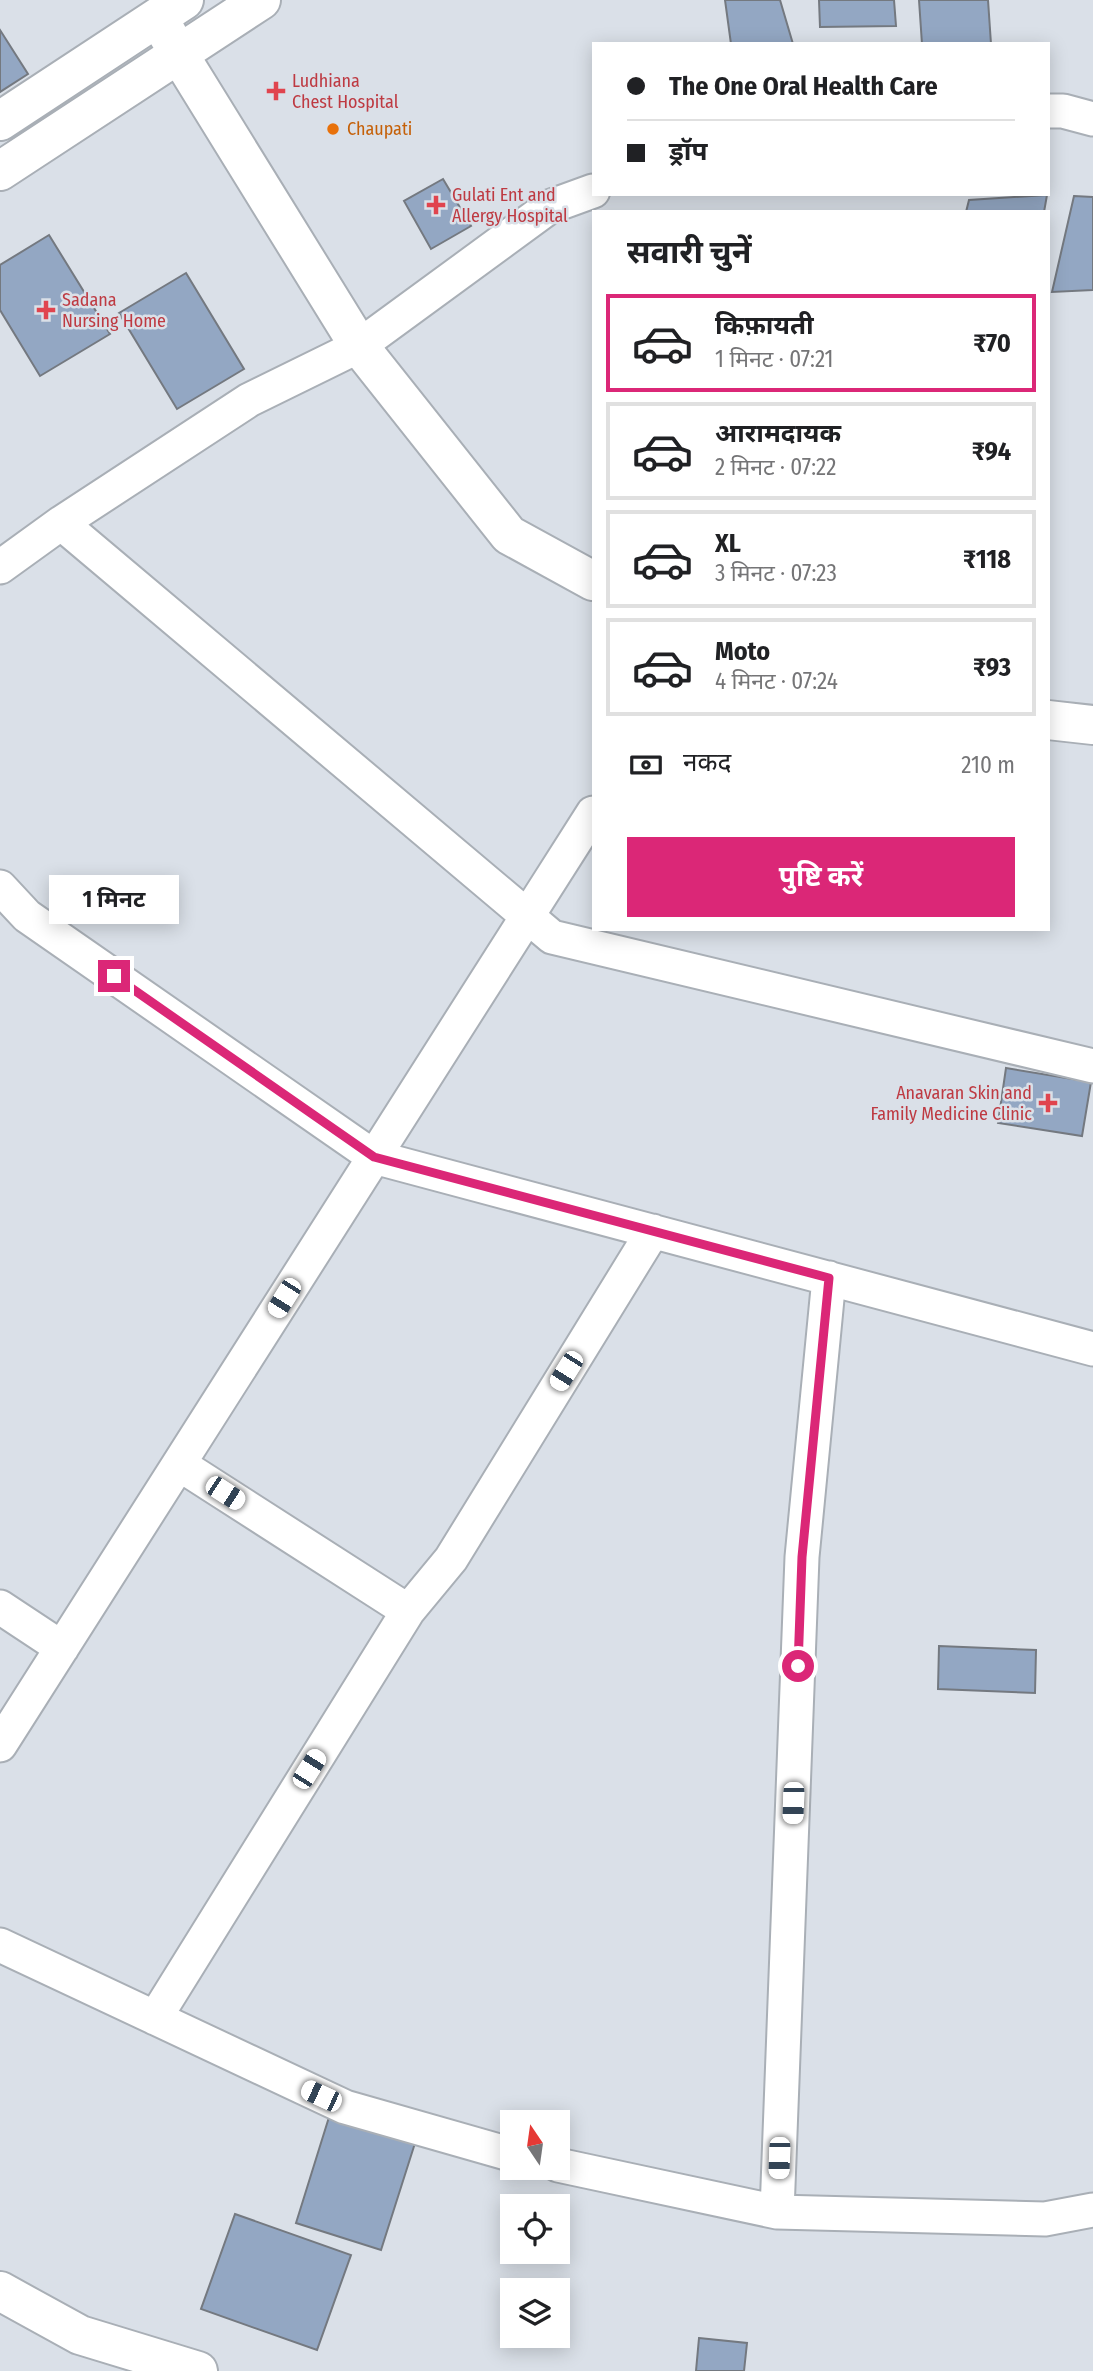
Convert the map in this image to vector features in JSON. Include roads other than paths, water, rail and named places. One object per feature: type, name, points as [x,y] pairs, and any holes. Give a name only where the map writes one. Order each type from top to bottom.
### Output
[{"type":"street","points":[[0,171],[261,0]]},
{"type":"street","points":[[0,121],[171,9],[178,53],[359,346],[509,535],[592,580]]},
{"type":"street","points":[[1050,111],[1063,111],[1093,119]]},
{"type":"street","points":[[0,567],[61,523],[249,400],[359,346],[549,207],[592,191]]},
{"type":"street","points":[[61,523],[552,937],[1093,1066]]},
{"type":"street","points":[[1050,720],[1093,725]]},
{"type":"street","points":[[0,1745],[592,815]]},
{"type":"street","points":[[0,887],[27,916],[374,1157],[1093,1349]]},
{"type":"street","points":[[155,2018],[408,1611],[451,1559],[653,1231]]},
{"type":"street","points":[[777,2212],[802,1557],[829,1278]]},
{"type":"street","points":[[179,1464],[408,1611]]},
{"type":"street","points":[[0,1607],[62,1648]]},
{"type":"street","points":[[0,1945],[345,2107],[500,2151]]},
{"type":"street","points":[[570,2168],[777,2212],[1045,2219],[1093,2210]]},
{"type":"street","points":[[0,2291],[80,2335],[198,2371]]},
{"type":"place","name":"Ludhiana Chest Hospital","points":[[276,91]]},
{"type":"place","name":"Chaupati","points":[[333,129]]},
{"type":"place","name":"Gulati Ent and Allergy Hospital","points":[[436,205]]},
{"type":"place","name":"Sadana Nursing Home","points":[[46,310]]},
{"type":"place","name":"Anavaran Skin and Family Medicine Clinic","points":[[1048,1103]]}]
